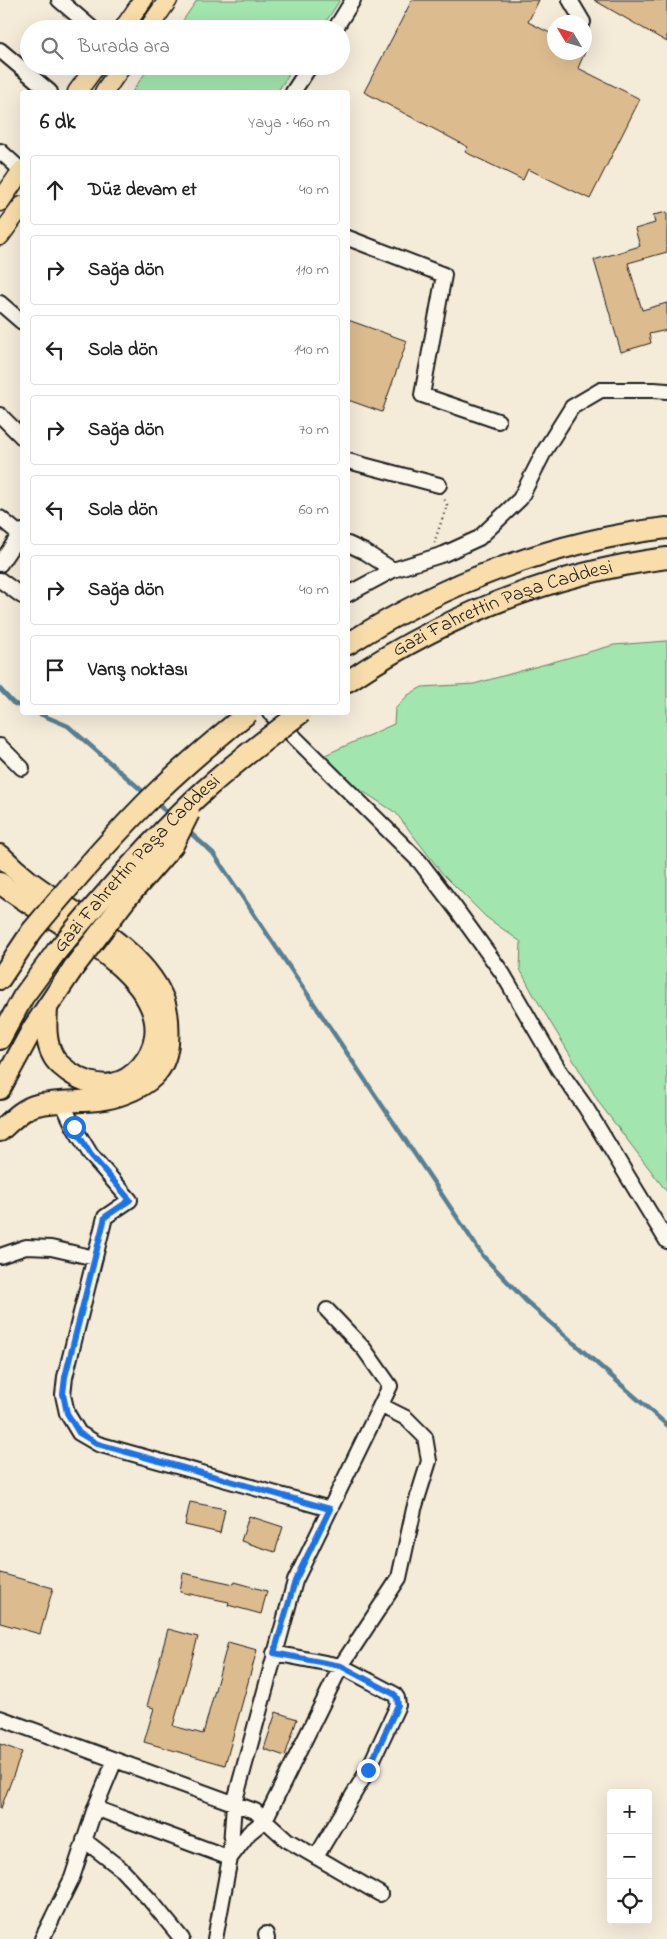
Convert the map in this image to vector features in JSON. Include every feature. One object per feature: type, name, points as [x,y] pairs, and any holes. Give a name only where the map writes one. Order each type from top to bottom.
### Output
[{"type":"highway","name":"Gazi Fahrettin Paşa Caddesi","points":[[350,643],[396,615],[475,578],[528,558],[618,536],[667,528]]},
{"type":"highway","name":"Gazi Fahrettin Paşa Caddesi","points":[[350,680],[387,656],[449,622],[511,596],[596,571],[667,558]]},
{"type":"highway","name":"Gazi Fahrettin Paşa Caddesi","points":[[0,979],[32,931],[87,867],[156,793],[195,756],[245,715]]},
{"type":"highway","name":"Gazi Fahrettin Paşa Caddesi","points":[[0,1039],[23,997],[56,952],[132,864],[196,798],[230,767],[298,715]]},
{"type":"highway","points":[[0,1090],[34,1028],[74,967],[126,899],[173,846],[196,798]]},
{"type":"highway","points":[[0,855],[28,880],[112,938],[148,972],[163,997],[169,1030],[167,1056],[159,1071],[142,1088],[110,1099],[35,1105],[17,1116],[0,1132]]},
{"type":"highway","points":[[0,883],[104,953],[138,985],[149,1003],[155,1019],[155,1036],[149,1058],[135,1074],[112,1085],[90,1082],[76,1077],[53,1057],[46,1027],[47,1008]]},
{"type":"main road","points":[[129,20],[143,0]]},
{"type":"main road","points":[[154,20],[168,0]]},
{"type":"main road","points":[[78,90],[89,75]]},
{"type":"main road","points":[[105,90],[116,75]]},
{"type":"main road","points":[[0,202],[20,174]]},
{"type":"main road","points":[[0,236],[20,209]]},
{"type":"street","points":[[59,0],[82,20]]},
{"type":"street","points":[[341,20],[354,0]]},
{"type":"street","points":[[570,0],[579,15]]},
{"type":"street","points":[[0,50],[20,67]]},
{"type":"street","points":[[30,75],[48,90]]},
{"type":"street","points":[[294,90],[304,75]]},
{"type":"street","points":[[0,151],[20,169]]},
{"type":"street","points":[[350,239],[444,275],[422,395],[498,421]]},
{"type":"street","points":[[0,303],[20,320]]},
{"type":"street","points":[[350,593],[393,570],[444,554],[479,538],[520,499],[572,407],[601,390],[654,390],[667,392]]},
{"type":"street","points":[[0,415],[20,435]]},
{"type":"street","points":[[350,462],[439,485]]},
{"type":"street","points":[[0,518],[20,532]]},
{"type":"street","points":[[0,564],[20,536]]},
{"type":"street","points":[[350,545],[393,570]]},
{"type":"street","points":[[0,580],[20,595]]},
{"type":"street","points":[[272,715],[420,862],[456,909],[503,974],[559,1070],[586,1108],[667,1241]]},
{"type":"street","points":[[0,746],[22,768]]},
{"type":"street","points":[[62,1102],[91,1155],[130,1200],[105,1217],[65,1377],[63,1394],[67,1413],[79,1433],[98,1444],[330,1509]]},
{"type":"street","points":[[0,1256],[26,1247],[51,1248],[95,1258]]},
{"type":"street","points":[[215,1939],[230,1858],[234,1804],[295,1581],[382,1406],[390,1386],[364,1349],[327,1310]]},
{"type":"street","points":[[230,1858],[249,1833],[265,1820],[341,1666],[399,1578],[414,1509],[429,1461],[425,1437],[406,1418],[382,1406]]},
{"type":"street","points":[[274,1653],[341,1666],[394,1694],[397,1698],[398,1705],[368,1770],[316,1857]]},
{"type":"street","points":[[0,1718],[255,1811],[287,1840],[380,1894]]},
{"type":"street","points":[[42,1939],[72,1878],[95,1808],[115,1760]]},
{"type":"street","points":[[95,1808],[230,1858]]},
{"type":"street","points":[[84,1840],[120,1868],[150,1900],[182,1939]]},
{"type":"path","points":[[425,560],[438,535],[447,505],[439,485]]},
{"type":"green space","points":[[197,0],[340,0],[327,20],[183,20]]},
{"type":"green space","points":[[144,75],[289,75],[278,90],[133,90]]},
{"type":"green space","points":[[667,641],[667,1192],[600,1104],[532,992],[520,969],[521,942],[486,917],[442,873],[396,813],[338,775],[325,755],[394,724],[395,709],[408,695],[422,687],[474,684],[614,645]]},
{"type":"building","points":[[412,0],[539,0],[528,22],[547,32],[547,60],[582,60],[578,68],[640,99],[590,199],[528,169],[523,180],[465,152],[468,147],[364,92]]},
{"type":"building","points":[[594,0],[667,0],[667,42]]},
{"type":"building","points":[[667,212],[667,252],[628,263],[642,310],[667,303],[667,330],[649,334],[651,343],[621,352],[594,260],[640,246],[635,229],[655,223],[653,215]]},
{"type":"building","points":[[350,321],[407,341],[382,412],[350,401]]},
{"type":"building","points":[[190,1502],[225,1509],[220,1533],[185,1525]]},
{"type":"building","points":[[249,1516],[283,1527],[275,1552],[241,1541]]},
{"type":"building","points":[[0,1573],[53,1588],[40,1634],[0,1623]]},
{"type":"building","points":[[183,1573],[234,1584],[235,1582],[267,1591],[261,1614],[228,1605],[229,1602],[180,1592]]},
{"type":"building","points":[[168,1629],[198,1637],[173,1726],[203,1734],[228,1642],[257,1650],[225,1765],[144,1742],[154,1708],[147,1706]]},
{"type":"building","points":[[276,1712],[297,1719],[285,1756],[264,1749]]},
{"type":"building","points":[[0,1744],[22,1752],[1,1808],[0,1808]]},
{"type":"waterway","points":[[0,689],[13,703],[20,706]]},
{"type":"waterway","points":[[42,715],[68,726],[148,796]]},
{"type":"waterway","points":[[155,802],[170,815]]},
{"type":"waterway","points":[[187,830],[213,853],[483,1256],[526,1301],[667,1425]]},
{"type":"route","points":[[74,1127],[91,1155],[130,1200],[105,1217],[65,1377],[63,1394],[67,1413],[79,1433],[98,1444],[330,1509],[295,1581],[274,1653],[341,1666],[394,1694],[398,1705],[368,1770]]}]
